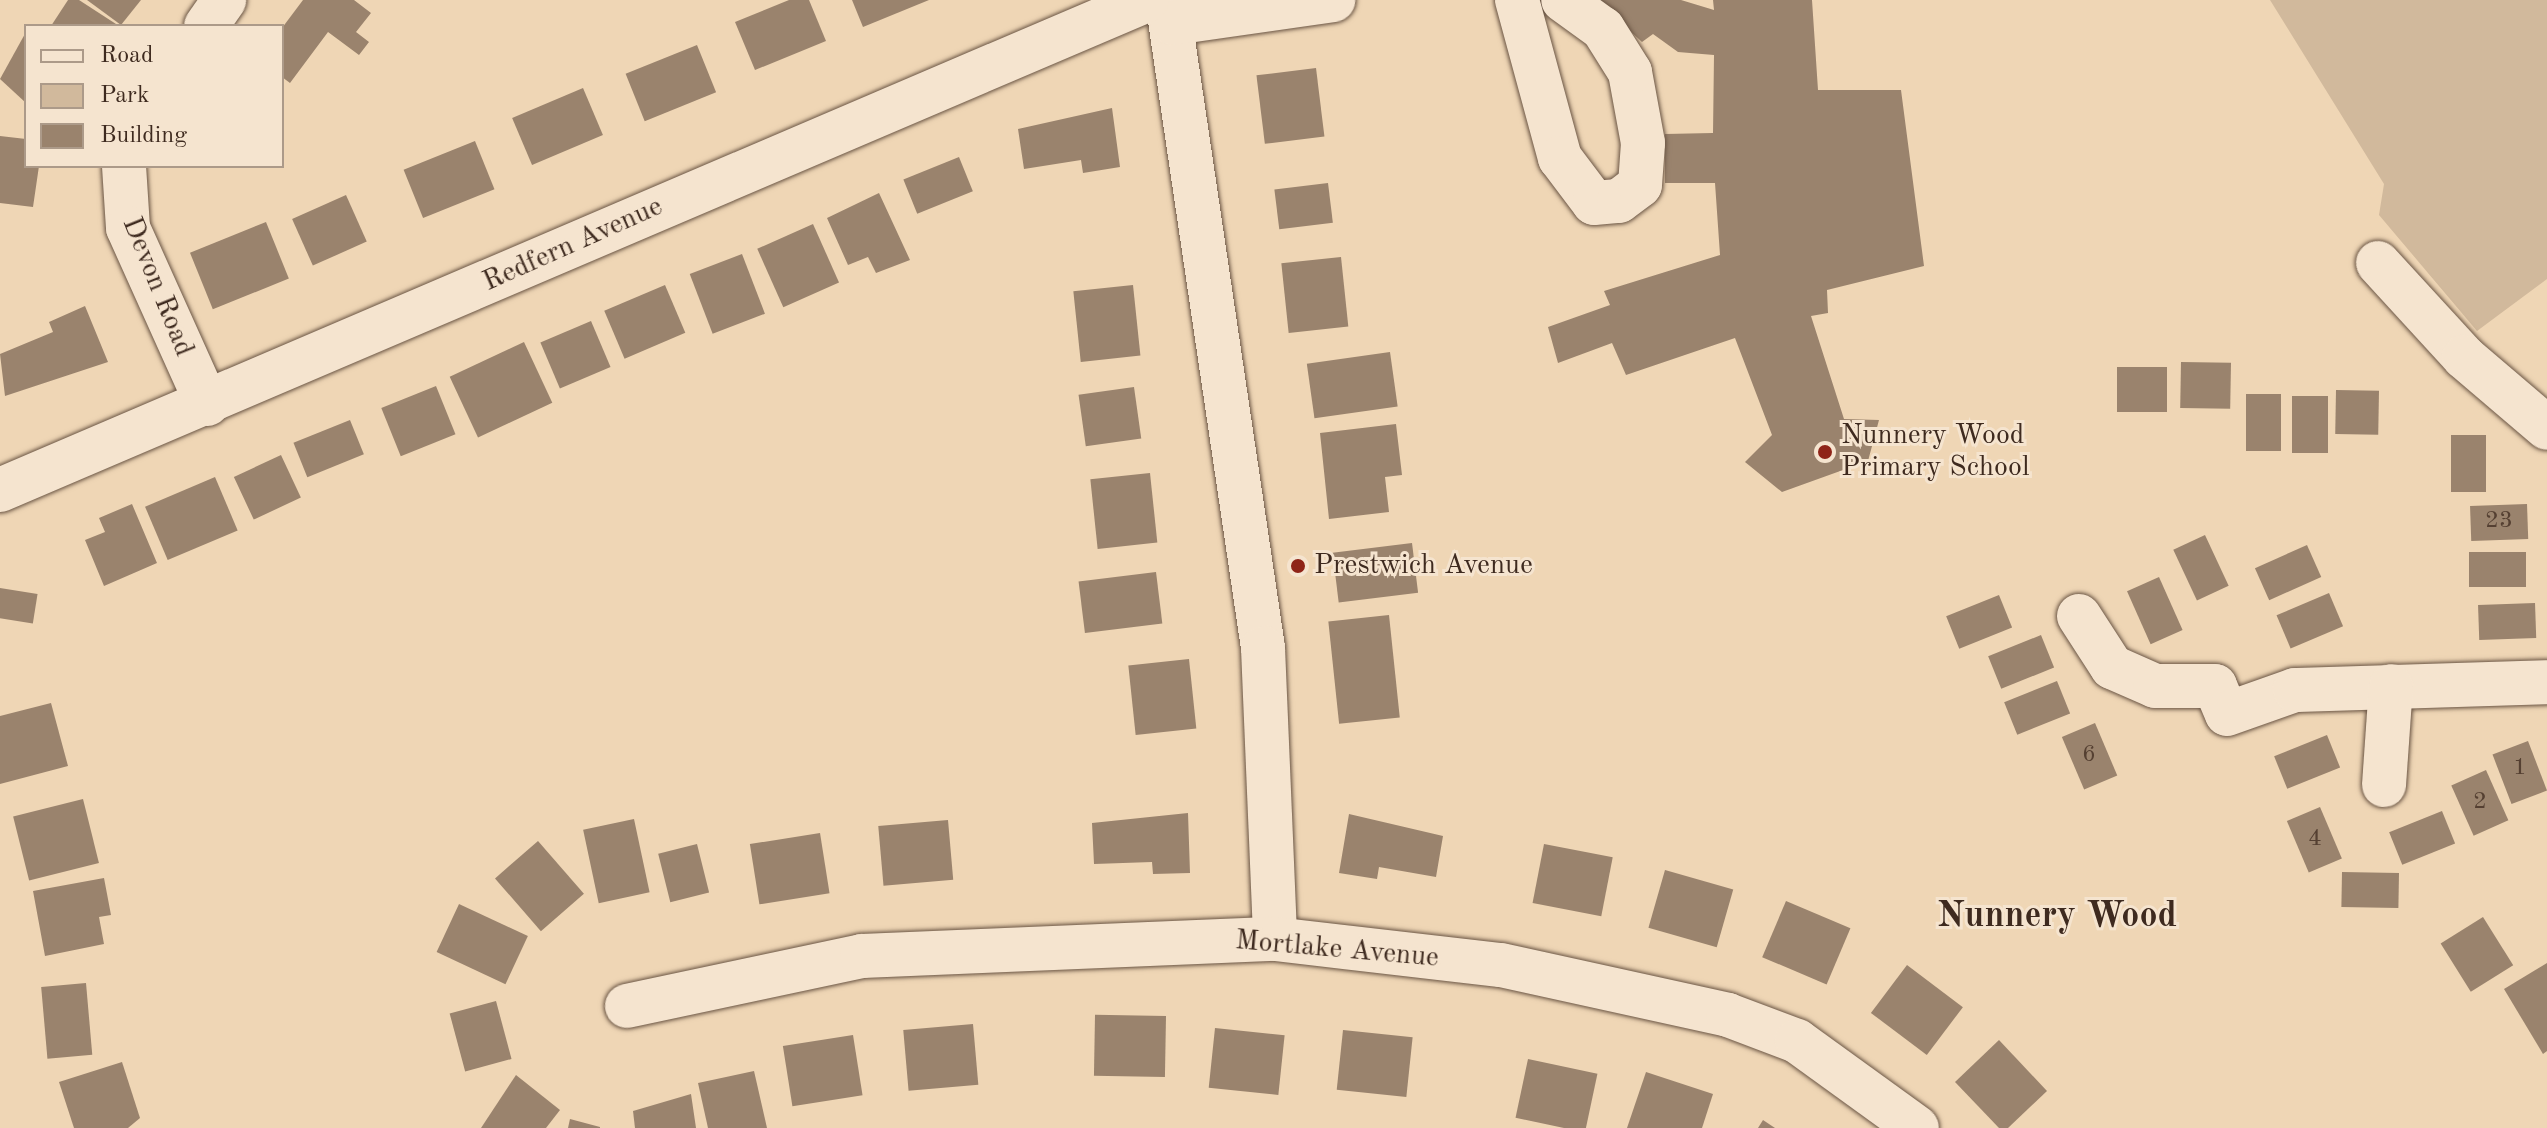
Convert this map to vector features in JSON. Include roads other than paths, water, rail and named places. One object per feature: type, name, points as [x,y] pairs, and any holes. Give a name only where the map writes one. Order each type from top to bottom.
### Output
[{"type":"street","points":[[207,24],[224,0]]},
{"type":"street","name":"Redfern Avenue","points":[[0,490],[1162,8],[1333,0]]},
{"type":"street","points":[[1517,0],[1560,158],[1594,203],[1619,201],[1640,185],[1643,143],[1630,72],[1603,29],[1563,0]]},
{"type":"street","points":[[1162,8],[1263,648],[1275,939]]},
{"type":"street","name":"Devon Road","points":[[124,168],[128,228],[207,404]]},
{"type":"street","points":[[2378,263],[2464,357],[2547,428]]},
{"type":"street","points":[[2079,616],[2112,667],[2155,686],[2215,686],[2227,714],[2295,690],[2547,682]]},
{"type":"street","points":[[2384,785],[2391,686]]},
{"type":"street","name":"Mortlake Avenue","points":[[627,1006],[862,956],[1275,939],[1501,965],[1728,1015],[1797,1041],[1917,1128]]},
{"type":"place","name":"Nunnery Wood Primary School","points":[[1825,452]]},
{"type":"place","name":"Prestwich Avenue","points":[[1298,566]]},
{"type":"district","name":"Nunnery Wood","points":[[2057,918]]}]
